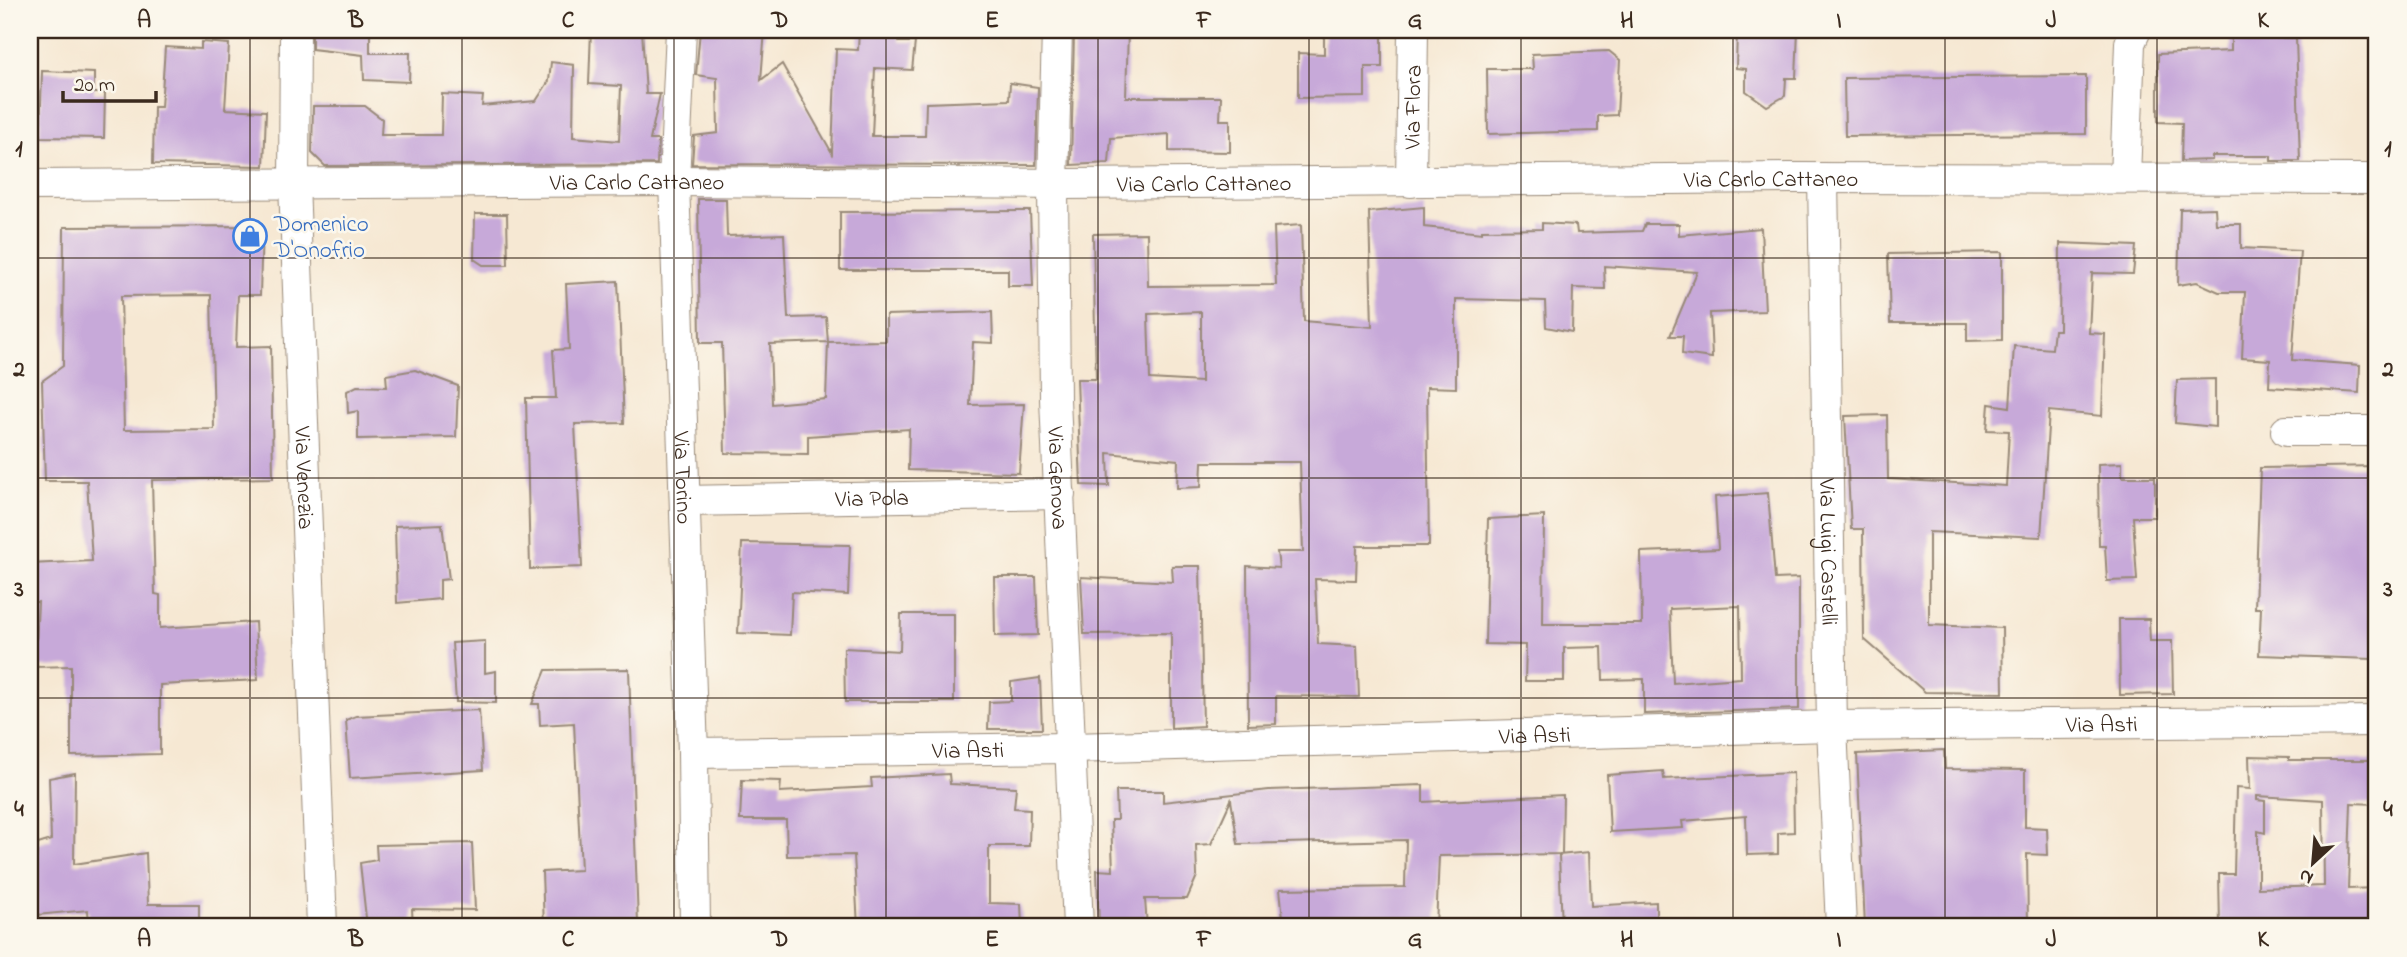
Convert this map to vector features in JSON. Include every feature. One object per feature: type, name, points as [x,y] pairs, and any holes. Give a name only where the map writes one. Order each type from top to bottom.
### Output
[{"type":"street","name":"Via Venezia","points":[[295,30],[294,183],[322,927]]},
{"type":"street","name":"Via Torino","points":[[681,30],[674,181],[693,753],[695,927]]},
{"type":"street","name":"Via Genova","points":[[1057,30],[1054,184],[1055,399],[1078,927]]},
{"type":"street","name":"Via Flora","points":[[1411,182],[1413,30]]},
{"type":"street","points":[[2125,178],[2130,43],[2136,30]]},
{"type":"street","name":"Via Carlo Cattaneo","points":[[30,185],[674,181],[1054,184],[1824,178],[2377,179]]},
{"type":"street","name":"Via Luigi Castelli","points":[[1824,178],[1832,726],[1841,927]]},
{"type":"street","points":[[2286,431],[2377,431]]},
{"type":"street","name":"Via Pola","points":[[685,501],[1060,494]]},
{"type":"street","name":"Via Asti","points":[[693,753],[1072,748],[1832,726],[2377,721]]},
{"type":"building","points":[[312,30],[370,30],[370,53],[410,53],[409,82],[364,80],[363,55],[312,49]]},
{"type":"building","points":[[591,30],[642,30],[646,94],[660,94],[650,140],[658,140],[657,164],[325,166],[312,153],[313,106],[365,106],[382,119],[381,135],[441,135],[442,94],[483,96],[482,106],[536,101],[549,81],[551,62],[574,65],[573,137],[619,141],[621,86],[589,84]]},
{"type":"building","points":[[700,30],[765,30],[761,80],[782,64],[832,153],[836,49],[858,50],[859,30],[899,30],[899,42],[915,42],[912,70],[875,68],[872,136],[925,136],[926,103],[1009,100],[1010,83],[1038,87],[1036,165],[692,164],[694,136],[718,133],[717,78],[696,75]]},
{"type":"building","points":[[1324,30],[1382,30],[1382,67],[1365,67],[1365,97],[1298,98],[1298,53],[1324,54]]},
{"type":"building","points":[[1737,30],[1798,30],[1796,78],[1786,78],[1785,96],[1767,106],[1746,91],[1746,69],[1736,68]]},
{"type":"building","points":[[1128,31],[1126,97],[1221,97],[1220,120],[1230,120],[1230,152],[1169,151],[1169,134],[1111,138],[1109,163],[1071,165],[1074,34]]},
{"type":"building","points":[[2231,36],[2296,38],[2300,161],[2271,161],[2271,156],[2212,156],[2212,160],[2181,161],[2182,123],[2158,122],[2158,54],[2231,51]]},
{"type":"building","points":[[201,42],[229,44],[225,109],[266,111],[264,166],[153,164],[154,107],[161,107],[165,47],[201,49]]},
{"type":"building","points":[[1609,51],[1620,60],[1617,115],[1598,116],[1598,131],[1488,134],[1487,69],[1533,69],[1532,54]]},
{"type":"building","points":[[42,71],[94,73],[94,93],[105,93],[104,138],[40,137]]},
{"type":"building","points":[[2086,76],[2086,134],[1845,136],[1844,78]]},
{"type":"building","points":[[698,199],[726,199],[727,236],[784,234],[788,318],[826,317],[828,342],[886,341],[886,315],[992,312],[993,343],[973,342],[970,405],[1024,404],[1019,473],[908,470],[909,429],[808,436],[808,454],[725,453],[722,343],[700,343]],"holes":[[[828,342],[826,399],[772,404],[770,344]]]},
{"type":"building","points":[[1424,207],[1424,227],[1482,233],[1482,230],[1542,229],[1542,223],[1576,225],[1577,233],[1642,231],[1645,224],[1679,224],[1679,235],[1761,228],[1765,311],[1710,313],[1712,358],[1682,354],[1683,336],[1670,336],[1697,272],[1604,266],[1605,289],[1573,288],[1572,332],[1546,327],[1545,301],[1456,299],[1456,388],[1427,387],[1429,546],[1357,546],[1356,580],[1315,579],[1318,644],[1357,646],[1359,697],[1276,696],[1276,724],[1248,725],[1247,566],[1279,568],[1277,552],[1303,552],[1300,462],[1202,462],[1201,487],[1177,488],[1178,460],[1108,453],[1109,486],[1081,485],[1077,379],[1096,379],[1093,234],[1147,233],[1148,286],[1276,285],[1274,227],[1301,225],[1304,321],[1372,327],[1369,212]],"holes":[[[1201,312],[1201,382],[1150,379],[1148,314]]]},
{"type":"building","points":[[2215,208],[2216,224],[2241,224],[2241,248],[2300,251],[2292,360],[2360,365],[2359,393],[2269,387],[2270,360],[2242,358],[2245,292],[2219,292],[2197,282],[2178,285],[2180,209]]},
{"type":"building","points":[[1030,211],[1033,286],[1008,286],[1008,270],[840,270],[840,212]]},
{"type":"building","points":[[475,214],[507,214],[508,265],[483,265],[474,259]]},
{"type":"building","points":[[262,226],[260,295],[238,295],[236,347],[271,346],[273,478],[152,480],[155,594],[160,595],[160,628],[255,622],[258,680],[160,685],[160,754],[71,756],[71,666],[35,667],[38,602],[30,602],[30,564],[92,561],[87,481],[45,481],[42,381],[63,366],[64,227]],"holes":[[[211,295],[214,429],[124,430],[121,296]]]},
{"type":"building","points":[[2060,243],[2136,246],[2133,274],[2092,273],[2089,333],[2105,334],[2102,416],[2049,411],[2041,537],[1929,532],[1929,625],[2002,628],[2003,693],[1925,692],[1864,639],[1863,529],[1851,529],[1845,416],[1887,415],[1888,479],[2006,486],[2009,431],[1987,430],[1989,404],[2010,407],[2014,346],[2052,349],[2054,330],[2059,330]]},
{"type":"building","points":[[2002,252],[2002,340],[1967,341],[1967,323],[1890,323],[1888,254]]},
{"type":"building","points":[[618,281],[624,423],[575,424],[582,567],[530,569],[526,398],[556,398],[553,350],[569,349],[566,284]]},
{"type":"building","points":[[415,370],[458,386],[456,437],[358,439],[358,411],[348,413],[347,391],[357,386],[387,387],[386,375]]},
{"type":"building","points":[[2215,379],[2215,427],[2175,423],[2177,380]]},
{"type":"building","points":[[2122,463],[2122,477],[2155,477],[2155,517],[2133,517],[2137,580],[2107,581],[2105,546],[2099,546],[2098,464]]},
{"type":"building","points":[[2377,466],[2377,645],[2374,645],[2373,659],[2259,655],[2261,608],[2255,608],[2260,468]]},
{"type":"building","points":[[1768,493],[1775,579],[1799,578],[1799,709],[1644,714],[1644,679],[1603,680],[1602,647],[1564,648],[1564,681],[1525,681],[1526,645],[1485,644],[1488,519],[1544,516],[1543,624],[1642,624],[1641,552],[1718,549],[1715,497]],"holes":[[[1740,606],[1741,678],[1673,683],[1670,609]]]},
{"type":"building","points":[[442,524],[449,579],[440,580],[440,599],[397,603],[395,526]]},
{"type":"building","points":[[742,543],[850,545],[848,595],[792,592],[790,635],[738,633]]},
{"type":"building","points":[[1172,566],[1200,566],[1203,726],[1171,728],[1171,633],[1084,634],[1081,577],[1173,582]]},
{"type":"building","points":[[994,577],[1036,577],[1038,635],[995,636]]},
{"type":"building","points":[[901,614],[954,614],[954,702],[845,702],[844,648],[900,651]]},
{"type":"building","points":[[2119,619],[2149,619],[2150,641],[2172,641],[2173,694],[2120,695]]},
{"type":"building","points":[[485,641],[485,673],[496,671],[496,703],[456,702],[452,643]]},
{"type":"building","points":[[629,669],[638,924],[544,927],[542,872],[581,870],[574,723],[540,725],[539,704],[532,704],[546,670]]},
{"type":"building","points":[[1040,678],[1042,729],[988,729],[989,702],[1011,701],[1011,682]]},
{"type":"building","points":[[479,710],[483,770],[350,778],[346,720],[356,716]]},
{"type":"building","points":[[1944,750],[1945,769],[2025,770],[2025,827],[2047,828],[2048,855],[2027,854],[2028,927],[1865,927],[1857,754]]},
{"type":"building","points":[[2249,756],[2289,757],[2289,760],[2377,760],[2377,804],[2351,803],[2348,889],[2377,888],[2377,927],[2220,927],[2219,874],[2234,874],[2236,788],[2250,789]],"holes":[[[2257,796],[2323,800],[2324,886],[2258,888],[2258,831],[2265,833],[2265,801],[2257,800]]]},
{"type":"building","points":[[1663,771],[1664,779],[1793,773],[1794,832],[1778,833],[1778,854],[1747,855],[1746,816],[1682,821],[1683,828],[1610,832],[1607,775]]},
{"type":"building","points":[[75,773],[74,864],[146,853],[148,904],[199,904],[199,927],[89,927],[88,910],[37,915],[35,867],[38,844],[51,840],[49,778]]},
{"type":"building","points":[[949,774],[950,784],[1016,787],[1014,808],[1030,809],[1029,846],[989,846],[989,903],[1021,904],[1022,927],[858,927],[854,855],[787,856],[786,820],[740,820],[742,780],[781,781],[780,792],[872,787],[871,778]]},
{"type":"building","points":[[1423,785],[1423,802],[1563,795],[1562,854],[1439,856],[1436,927],[1284,927],[1280,889],[1405,887],[1406,840],[1238,844],[1231,800],[1211,844],[1196,845],[1197,876],[1187,899],[1145,899],[1147,927],[1099,927],[1097,870],[1113,871],[1111,820],[1117,820],[1116,791],[1163,791],[1163,802],[1269,790]]},
{"type":"building","points":[[472,843],[475,910],[412,909],[413,927],[367,927],[360,863],[377,860],[376,845]]},
{"type":"building","points":[[1589,852],[1591,906],[1656,902],[1656,927],[1562,927],[1559,855]]},
{"type":"place","name":"Domenico D'Onofrio","points":[[250,236]]}]
